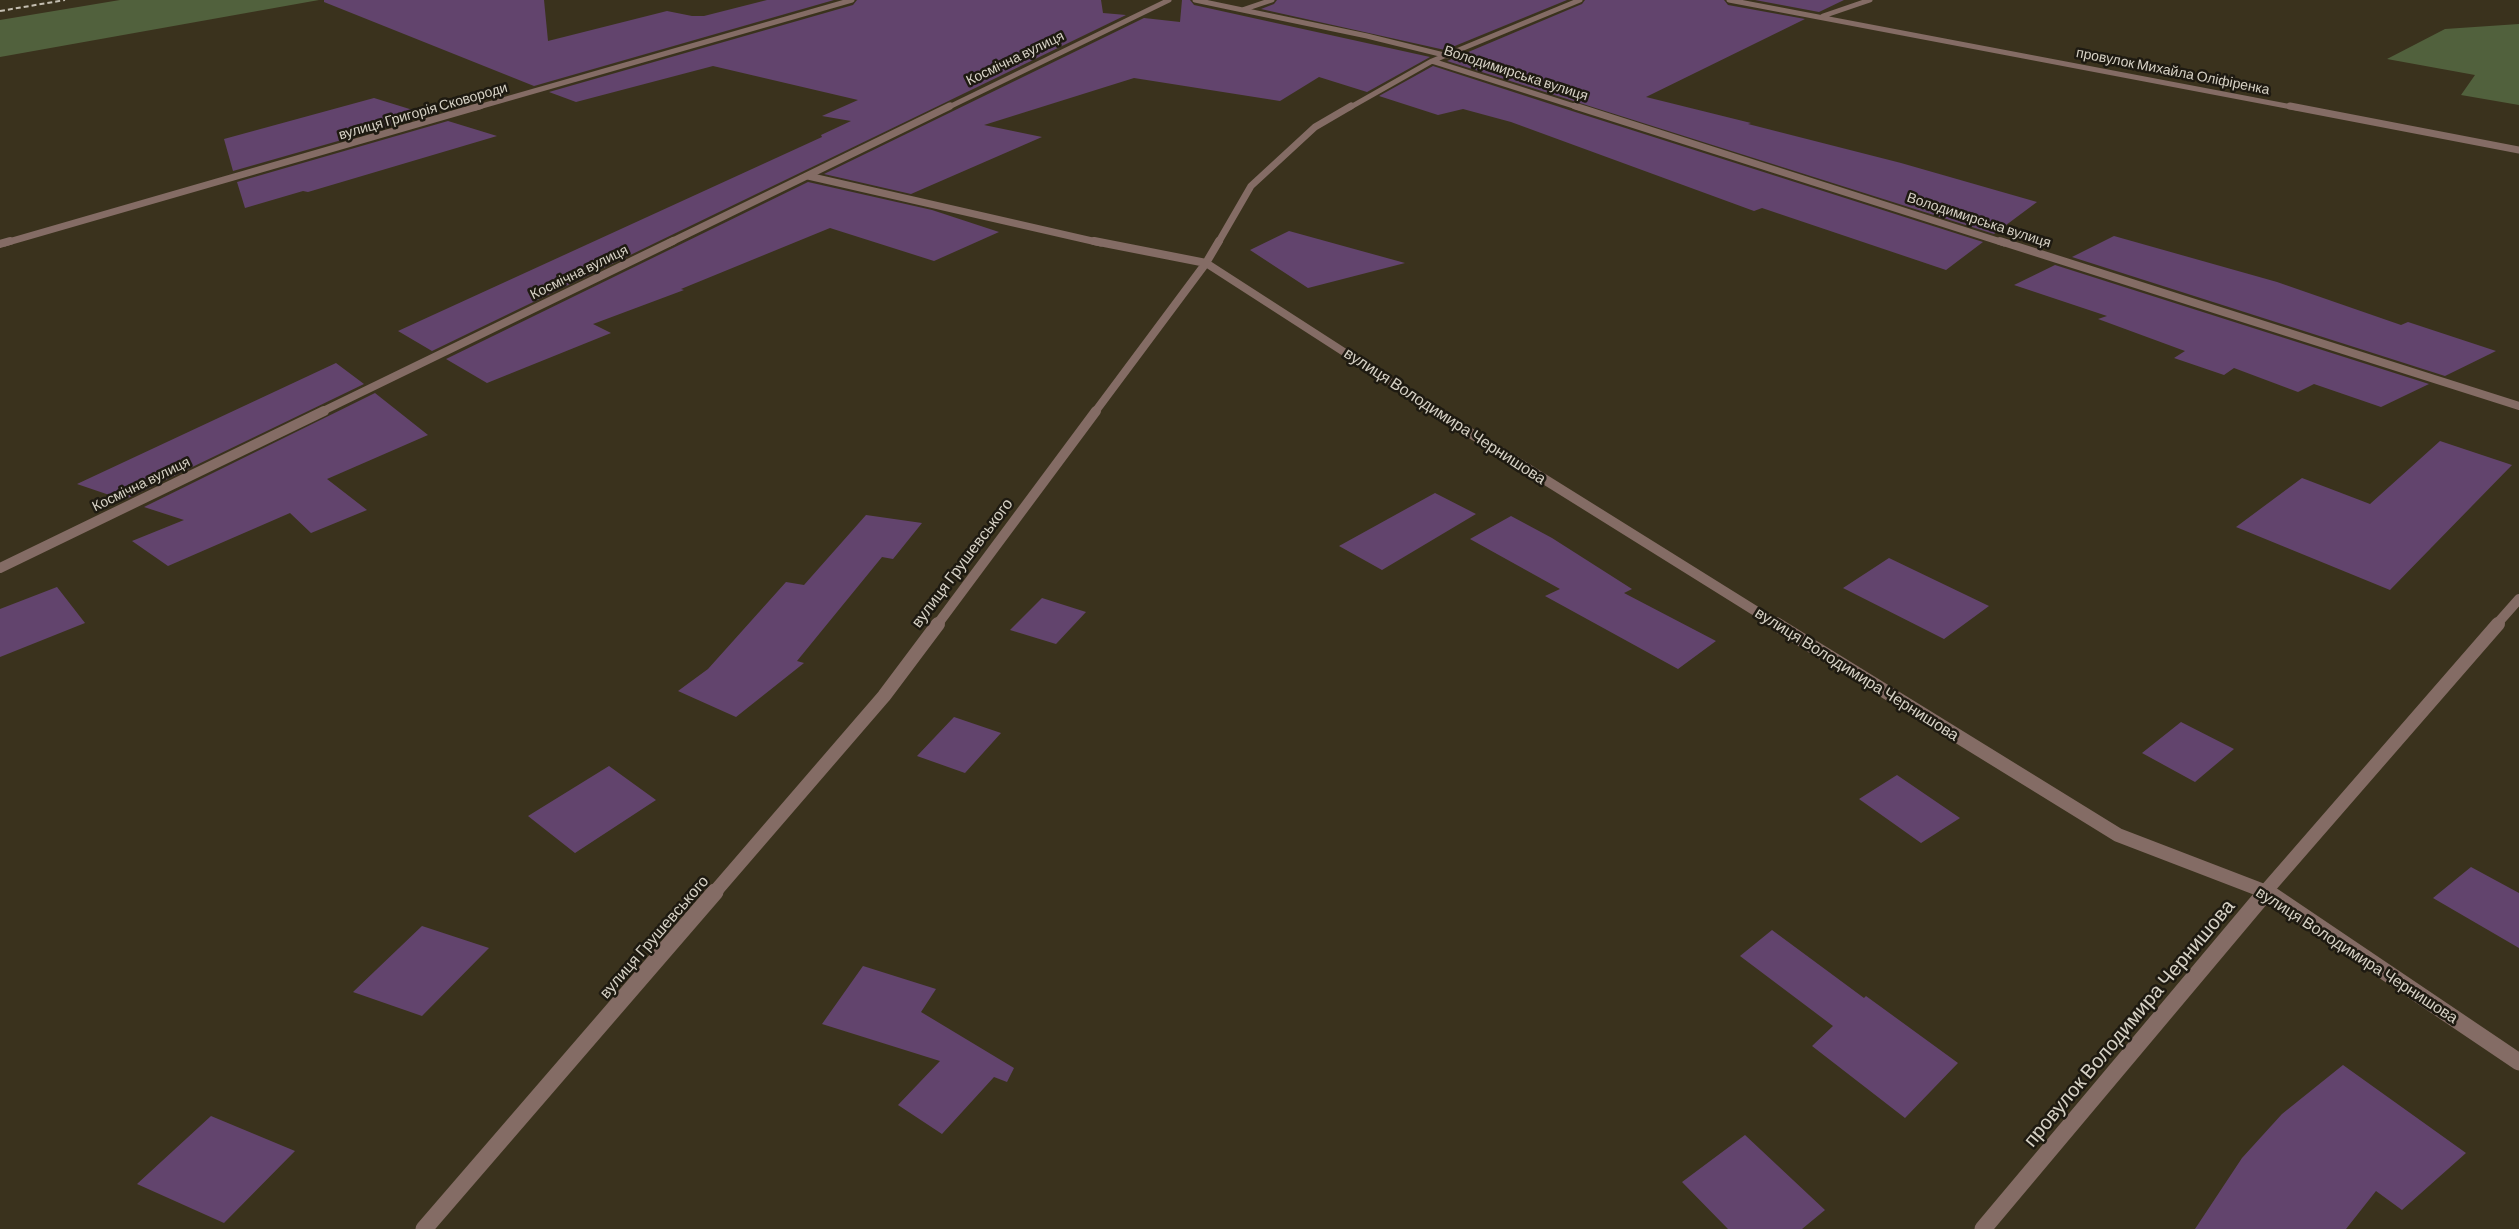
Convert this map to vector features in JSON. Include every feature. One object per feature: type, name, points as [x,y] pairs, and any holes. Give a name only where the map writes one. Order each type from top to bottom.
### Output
[{"type":"street","name":"вулиця Григорія Сковороди","points":[[0,244],[852,0]]},
{"type":"street","name":"Космічна вулиця","points":[[0,568],[1168,0]]},
{"type":"street","points":[[1195,0],[1367,36],[1449,56]]},
{"type":"street","points":[[1241,11],[1272,0]]},
{"type":"street","name":"вулиця Грушевського","points":[[424,1229],[884,696],[1206,263],[1251,186],[1315,127],[1432,61],[1449,56],[1580,0]]},
{"type":"street","name":"провулок Михайла Оліфіренка","points":[[1729,0],[1823,16],[2519,150]]},
{"type":"street","name":"провулок Михайла Оліфіренка","points":[[1823,16],[1870,0]]},
{"type":"street","name":"Володимирська вулиця","points":[[1432,61],[2519,406]]},
{"type":"street","points":[[808,176],[1077,238],[1206,263]]},
{"type":"street","name":"вулиця Володимира Чернишова","points":[[1206,263],[1522,466],[2118,835],[2266,891],[2519,1062]]},
{"type":"street","name":"провулок Володимира Чернишова","points":[[1983,1229],[2266,891],[2519,599]]},
{"type":"green space","points":[[120,0],[319,0],[0,57],[0,20]]},
{"type":"green space","points":[[2519,24],[2519,105],[2461,95],[2475,75],[2387,59],[2445,29]]},
{"type":"building","points":[[324,0],[544,0],[548,41],[667,11],[704,16],[767,0],[834,0],[534,86],[324,2]]},
{"type":"building","points":[[857,0],[1101,0],[1103,13],[1126,15],[432,351],[398,331],[822,137],[821,135],[851,121],[822,116],[858,100],[713,66],[576,102],[549,92],[853,5]]},
{"type":"building","points":[[1182,0],[1190,0],[1194,5],[1430,57],[1367,92],[1319,77],[1280,101],[1134,78],[984,125],[1042,137],[911,194],[824,174],[1144,18],[1180,22]]},
{"type":"building","points":[[1277,0],[1567,0],[1445,50],[1261,9],[1274,4]]},
{"type":"building","points":[[1585,0],[1724,0],[1728,5],[1805,19],[1646,97],[1901,163],[2037,202],[1994,234],[1447,61],[1582,4]]},
{"type":"building","points":[[1755,0],[1844,0],[1819,12]]},
{"type":"building","points":[[1433,66],[1983,242],[1946,270],[1762,208],[1754,211],[1511,122],[1463,109],[1438,115],[1379,96]]},
{"type":"building","points":[[374,98],[429,115],[233,171],[224,139]]},
{"type":"building","points":[[448,121],[497,136],[308,192],[303,191],[245,208],[237,182]]},
{"type":"building","points":[[808,182],[932,210],[999,232],[934,261],[830,228],[681,289],[684,290],[593,324],[611,333],[487,383],[446,359]]},
{"type":"building","points":[[1289,231],[1405,263],[1308,288],[1250,250]]},
{"type":"building","points":[[2114,236],[2277,282],[2401,325],[2408,322],[2496,351],[2445,376],[2072,257]]},
{"type":"building","points":[[2055,265],[2429,384],[2381,407],[2314,384],[2298,392],[2234,368],[2224,375],[2174,358],[2185,351],[2098,319],[2107,316],[2014,285]]},
{"type":"building","points":[[336,363],[364,384],[124,500],[77,484]]},
{"type":"building","points":[[375,393],[428,435],[327,479],[367,510],[311,533],[290,513],[168,566],[132,541],[184,520],[144,507]]},
{"type":"building","points":[[2440,441],[2512,465],[2390,590],[2236,527],[2302,478],[2370,504]]},
{"type":"building","points":[[1435,493],[1476,514],[1382,570],[1339,546]]},
{"type":"building","points":[[866,515],[922,523],[893,559],[882,557],[797,661],[804,663],[736,717],[678,691],[708,669],[786,582],[804,585]]},
{"type":"building","points":[[1511,516],[1552,538],[1632,589],[1624,593],[1716,641],[1678,669],[1545,596],[1560,589],[1470,539]]},
{"type":"building","points":[[1889,558],[1989,606],[1944,639],[1843,588]]},
{"type":"building","points":[[57,587],[85,623],[0,657],[0,609]]},
{"type":"building","points":[[1042,598],[1086,612],[1056,644],[1010,630]]},
{"type":"building","points":[[954,717],[1001,733],[965,773],[917,756]]},
{"type":"building","points":[[2181,722],[2234,749],[2195,782],[2142,753]]},
{"type":"building","points":[[609,766],[656,800],[575,853],[528,816]]},
{"type":"building","points":[[1897,775],[1960,818],[1921,843],[1859,799]]},
{"type":"building","points":[[2471,867],[2519,893],[2519,948],[2433,898]]},
{"type":"building","points":[[422,926],[489,948],[422,1016],[353,992]]},
{"type":"building","points":[[1772,930],[1864,998],[1866,996],[1958,1063],[1905,1118],[1812,1046],[1833,1026],[1740,956]]},
{"type":"building","points":[[863,966],[936,989],[921,1012],[1014,1068],[1007,1082],[994,1077],[942,1134],[898,1105],[940,1061],[822,1024]]},
{"type":"building","points":[[2343,1065],[2466,1153],[2402,1210],[2376,1191],[2346,1229],[2195,1229],[2242,1158],[2282,1114]]},
{"type":"building","points":[[211,1116],[295,1151],[224,1223],[137,1184]]},
{"type":"building","points":[[1745,1135],[1825,1210],[1802,1229],[1728,1229],[1682,1182]]},
{"type":"railway","points":[[0,11],[65,0]]}]
